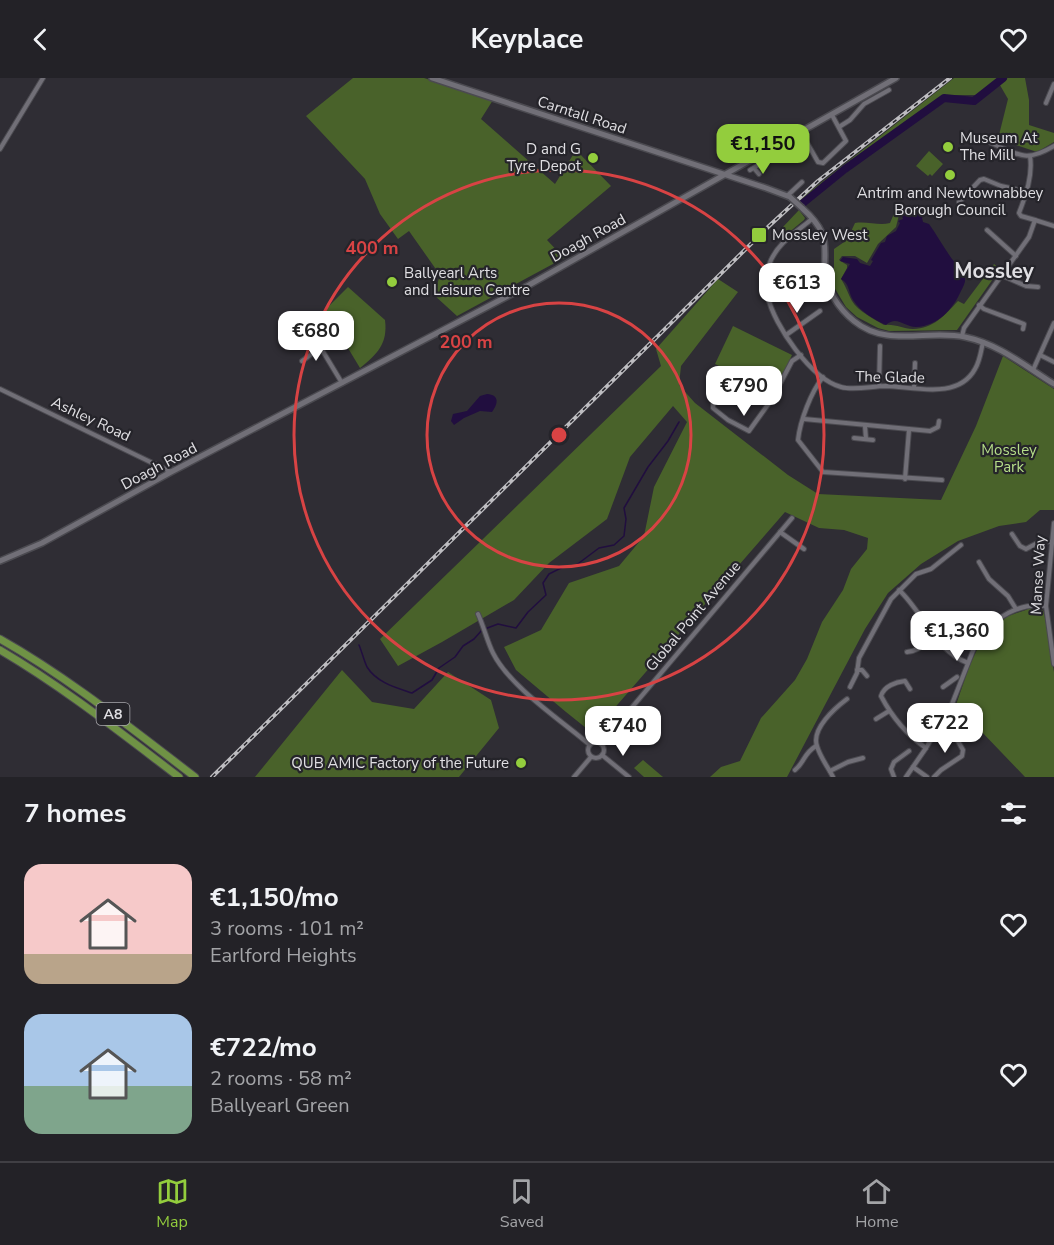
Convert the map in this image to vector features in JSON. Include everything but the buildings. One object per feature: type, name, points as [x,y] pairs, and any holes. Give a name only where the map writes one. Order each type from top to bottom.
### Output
[{"type":"highway","name":"A8","points":[[0,639],[29,655],[103,706],[195,777]]},
{"type":"highway","name":"A8","points":[[0,650],[23,663],[97,715],[179,777]]},
{"type":"main road","name":"Carntall Road","points":[[432,78],[788,196]]},
{"type":"main road","name":"Doagh Road","points":[[0,561],[32,548],[171,472],[539,280],[896,78]]},
{"type":"main road","points":[[788,196],[812,218],[824,238],[828,286],[836,301],[854,322],[870,331],[894,337],[942,334],[962,336],[983,342],[999,348],[1054,384]]},
{"type":"street","points":[[0,149],[43,78]]},
{"type":"street","points":[[1054,84],[1047,100],[1054,100]]},
{"type":"street","points":[[839,127],[850,120],[864,104],[889,90]]},
{"type":"street","points":[[882,94],[885,101]]},
{"type":"street","points":[[759,174],[752,169],[801,140],[806,141],[818,162],[823,163],[846,141],[832,115]]},
{"type":"street","points":[[991,143],[1012,153],[1030,156],[1039,155],[1054,146]]},
{"type":"street","points":[[1030,156],[1031,166],[1027,192],[1019,213],[1021,216],[1054,226]]},
{"type":"street","points":[[959,202],[980,180],[984,179],[1027,192]]},
{"type":"street","points":[[788,196],[802,182]]},
{"type":"street","name":"The Glade","points":[[812,218],[778,249],[767,271],[768,297],[776,320],[786,335],[801,355],[823,377],[842,388],[879,386],[927,390],[945,389],[968,379],[977,365],[983,342]]},
{"type":"street","points":[[962,336],[964,328],[979,305],[1029,237],[1035,220]]},
{"type":"street","points":[[987,230],[1016,256]]},
{"type":"street","points":[[1001,275],[1026,286],[1038,287]]},
{"type":"street","points":[[979,305],[1024,324],[1023,329]]},
{"type":"street","points":[[786,335],[820,311]]},
{"type":"street","points":[[1033,371],[1054,323]]},
{"type":"street","points":[[310,330],[342,383]]},
{"type":"street","points":[[879,386],[880,346]]},
{"type":"street","points":[[302,361],[320,348]]},
{"type":"street","points":[[772,399],[730,380],[724,380],[713,401],[713,408],[728,420],[749,431],[772,399],[792,361],[801,355]]},
{"type":"street","points":[[1040,355],[1054,362]]},
{"type":"street","points":[[914,388],[915,363]]},
{"type":"street","points":[[823,377],[813,391],[798,435],[799,444],[823,472],[942,480]]},
{"type":"street","name":"Ashley Road","points":[[0,389],[171,472]]},
{"type":"street","points":[[804,419],[930,431],[938,427],[939,421]]},
{"type":"street","points":[[865,426],[866,439]]},
{"type":"street","points":[[905,479],[909,430]]},
{"type":"street","points":[[854,438],[873,440]]},
{"type":"street","name":"Global Point Avenue","points":[[601,744],[792,518]]},
{"type":"street","name":"Manse Way","points":[[1054,523],[1046,606],[1054,664]]},
{"type":"street","points":[[780,532],[804,549]]},
{"type":"street","points":[[1012,534],[1020,546],[1026,549],[1043,540],[1051,542]]},
{"type":"street","points":[[850,687],[859,658],[891,599],[916,574],[931,569],[961,545]]},
{"type":"street","points":[[980,562],[989,579],[1008,596],[1016,609]]},
{"type":"street","points":[[899,590],[908,598],[935,636],[953,654],[968,663]]},
{"type":"street","points":[[906,777],[947,713],[978,638],[995,621],[1016,609],[1036,604],[1046,606]]},
{"type":"street","points":[[478,614],[493,654],[504,670],[520,687],[590,745]]},
{"type":"street","points":[[965,635],[974,630],[978,638]]},
{"type":"street","points":[[907,652],[918,651],[935,636]]},
{"type":"street","points":[[857,670],[861,670],[867,676]]},
{"type":"street","points":[[943,687],[957,677]]},
{"type":"street","points":[[910,689],[907,679],[897,682],[881,694],[889,711],[905,731],[926,748]]},
{"type":"street","points":[[948,682],[958,688]]},
{"type":"street","points":[[833,777],[816,746],[816,739],[819,729],[847,699]]},
{"type":"street","points":[[876,719],[889,711]]},
{"type":"street","points":[[934,777],[962,756],[963,750],[951,729]]},
{"type":"street","points":[[595,742],[601,744],[604,748],[602,755],[597,758],[591,757],[588,753],[590,745],[595,742]]},
{"type":"street","points":[[795,770],[801,766],[808,751],[816,746]]},
{"type":"street","points":[[894,777],[891,769],[894,762],[909,751]]},
{"type":"street","points":[[602,755],[629,777]]},
{"type":"street","points":[[574,777],[591,757]]},
{"type":"street","points":[[830,771],[863,758]]},
{"type":"street","points":[[913,767],[927,777]]},
{"type":"green space","points":[[353,78],[424,78],[493,100],[481,119],[555,184],[576,150],[611,186],[547,240],[564,258],[457,316],[434,295],[440,275],[409,231],[398,239],[380,214],[365,179],[306,116]]},
{"type":"green space","points":[[954,78],[1025,78],[1029,100],[1029,125],[1054,133],[1054,142],[1037,152],[998,139],[1008,99],[997,80],[977,95],[945,95],[805,205],[799,200]]},
{"type":"green space","points":[[929,151],[943,164],[932,176],[930,174],[928,176],[916,166]]},
{"type":"green space","points":[[900,205],[907,208],[900,211],[896,227],[878,244],[867,263],[855,256],[842,256],[839,260],[847,265],[847,268],[841,279],[855,305],[871,317],[884,325],[909,329],[920,328],[933,324],[958,301],[964,304],[994,264],[1000,269],[957,330],[889,331],[878,328],[857,317],[846,307],[834,287],[834,249],[847,240],[855,223],[890,223]]},
{"type":"green space","points":[[799,210],[804,220],[787,234],[782,228]]},
{"type":"green space","name":"Mossley Park","points":[[718,279],[738,292],[681,366],[679,385],[695,403],[788,475],[818,494],[941,500],[976,426],[1003,356],[1054,389],[1054,510],[1040,510],[1026,522],[999,526],[958,541],[921,564],[888,593],[865,629],[787,777],[710,777],[721,767],[740,761],[761,718],[795,680],[807,659],[822,622],[843,590],[851,569],[867,549],[868,538],[844,530],[819,528],[785,512],[598,727],[586,728],[516,670],[504,647],[541,630],[569,583],[619,566],[644,536],[654,487],[687,422],[673,406],[630,457],[607,519],[549,563],[514,600],[398,666],[380,639],[661,366],[656,349]]},
{"type":"green space","points":[[348,287],[385,320],[385,336],[380,348],[360,368],[325,310]]},
{"type":"green space","points":[[733,326],[792,355],[774,392],[715,364]]},
{"type":"green space","points":[[1028,609],[1041,609],[1044,612],[1054,672],[1054,777],[1025,777],[956,705],[974,657],[987,635],[1005,618]]},
{"type":"green space","points":[[342,670],[372,702],[414,709],[448,672],[491,700],[499,728],[459,777],[255,777]]},
{"type":"green space","points":[[643,760],[663,777],[644,777],[634,768]]},
{"type":"shaded area","points":[[911,206],[922,211],[923,222],[929,224],[952,259],[963,271],[965,282],[954,304],[938,320],[916,327],[897,321],[886,325],[868,315],[853,300],[841,279],[850,264],[840,261],[843,257],[857,259],[860,263],[870,266],[881,243],[896,231],[900,223],[898,221],[903,219],[900,211],[910,209]]},
{"type":"shaded area","points":[[487,394],[494,396],[497,400],[492,412],[480,411],[454,425],[451,421],[453,414],[467,411],[480,396]]},
{"type":"waterway","points":[[803,203],[845,169],[944,98],[974,101],[1003,78]]},
{"type":"waterway","points":[[359,645],[371,673],[388,684],[412,693],[432,680],[439,668],[455,657],[463,646],[482,630],[498,624],[516,628],[528,612],[546,595],[543,583],[549,574],[563,567],[575,566],[599,548],[614,545],[624,536],[626,519],[624,508],[648,467],[679,422]]},
{"type":"railway","points":[[212,777],[769,226],[818,181],[950,78]]},
{"type":"place","name":"Museum At The Mill","points":[[948,147]]},
{"type":"place","name":"D and G Tyre Depot","points":[[593,158]]},
{"type":"place","name":"Antrim and Newtownabbey Borough Council","points":[[950,175]]},
{"type":"place","name":"Mossley West","points":[[759,235]]},
{"type":"place","name":"Ballyearl Arts and Leisure Centre","points":[[392,282]]},
{"type":"place","name":"QUB AMIC Factory of the Future","points":[[521,763]]},
{"type":"district","name":"Mossley","points":[[994,271]]}]
